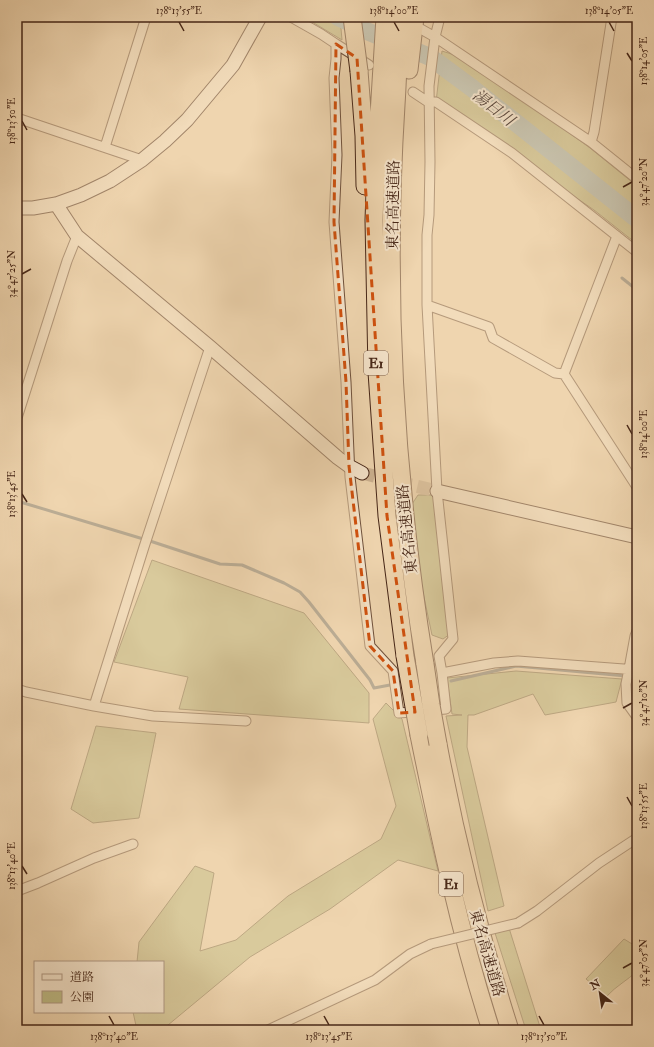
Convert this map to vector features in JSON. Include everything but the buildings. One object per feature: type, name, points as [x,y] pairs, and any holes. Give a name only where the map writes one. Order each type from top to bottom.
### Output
[{"type":"highway","points":[[352,17],[370,68],[364,136],[365,212],[377,372]]},
{"type":"highway","name":"東名高速道路","points":[[406,22],[370,68],[376,164],[374,220],[377,372],[387,516],[405,656],[419,735],[450,883],[479,993],[491,1030]]},
{"type":"highway","name":"東名高速道路","points":[[406,22],[406,83],[394,137],[392,309],[398,429],[408,549],[431,705],[446,783],[476,916],[510,1030]]},
{"type":"street","points":[[105,147],[146,17]]},
{"type":"street","points":[[17,208],[33,208],[56,204],[81,195],[110,182],[142,160],[187,120],[233,65],[260,17]]},
{"type":"street","points":[[291,17],[321,34],[370,68]]},
{"type":"street","points":[[336,44],[334,78],[337,155],[334,222],[346,382],[349,466],[370,646],[392,671],[399,713],[446,709],[439,656],[453,638],[437,490],[427,305],[430,162],[428,102],[434,40],[440,17]]},
{"type":"street","points":[[591,142],[594,132],[612,17]]},
{"type":"street","points":[[406,22],[591,142],[637,179]]},
{"type":"street","points":[[406,83],[428,102],[436,102],[512,153],[637,252]]},
{"type":"street","points":[[17,118],[142,160]]},
{"type":"street","points":[[56,204],[77,236],[210,347],[338,458],[362,473]]},
{"type":"street","points":[[17,418],[65,267],[77,236]]},
{"type":"street","points":[[564,374],[617,236]]},
{"type":"street","points":[[427,305],[489,326],[493,338],[555,373],[564,374]]},
{"type":"street","points":[[94,706],[148,534],[210,347]]},
{"type":"street","points":[[564,374],[637,487]]},
{"type":"street","points":[[437,490],[637,538]]},
{"type":"street","points":[[637,631],[635,636],[632,670],[626,682],[627,703],[637,718]]},
{"type":"street","points":[[442,673],[494,662],[518,661],[632,670]]},
{"type":"street","points":[[17,689],[94,706],[153,716],[246,721]]},
{"type":"street","points":[[268,1030],[375,980],[410,954],[431,944],[518,923],[599,863],[637,838]]},
{"type":"street","points":[[17,891],[94,858],[133,844]]},
{"type":"highlighted area","points":[[336,44],[357,58],[387,516],[415,712],[399,713],[393,671],[370,646],[349,466],[346,382],[334,222]]},
{"type":"green space","points":[[304,17],[340,17],[342,40]]},
{"type":"green space","points":[[442,51],[467,59],[590,148],[637,186],[637,244],[594,210],[436,102]]},
{"type":"green space","points":[[418,495],[434,495],[450,634],[443,639],[432,635],[417,564],[412,504]]},
{"type":"green space","points":[[152,560],[304,613],[369,693],[369,723],[179,709],[188,677],[114,662]]},
{"type":"green space","points":[[516,671],[622,679],[616,702],[545,715],[533,694],[474,715],[468,715],[467,747],[504,906],[488,911],[446,716],[462,715],[452,714],[447,678]]},
{"type":"green space","points":[[386,703],[402,719],[438,871],[398,860],[330,909],[250,957],[162,1030],[137,1030],[133,1013],[164,1013],[164,961],[137,961],[139,942],[195,866],[214,873],[200,951],[236,940],[288,896],[381,839],[396,806],[373,719]]},
{"type":"green space","points":[[96,726],[156,733],[139,818],[93,823],[71,809]]},
{"type":"green space","points":[[509,928],[541,1030],[526,1030],[495,933]]},
{"type":"green space","points":[[624,939],[637,947],[637,971],[607,996],[586,979]]},
{"type":"waterway","name":"湯日川","points":[[338,17],[369,32],[430,57],[472,88],[637,219]]},
{"type":"waterway","points":[[622,278],[637,290]]},
{"type":"waterway","points":[[17,501],[150,541],[220,564],[242,565],[284,583],[300,592],[309,602],[370,680],[374,688],[390,685]]},
{"type":"waterway","points":[[451,681],[516,666],[637,677]]},
{"type":"tunnel","points":[[362,473],[437,491]]}]
